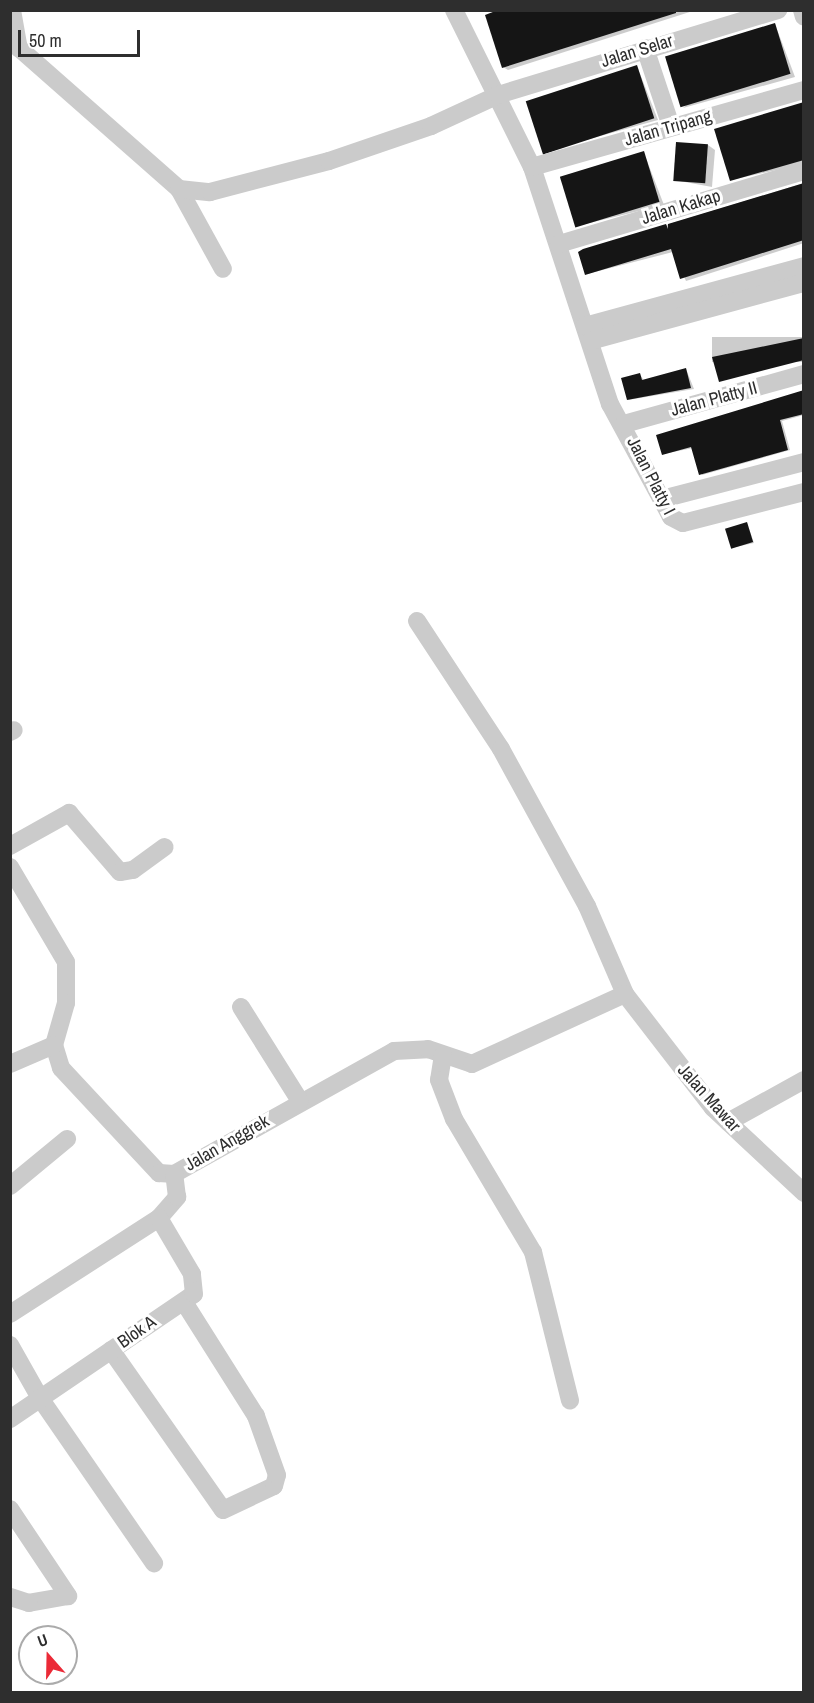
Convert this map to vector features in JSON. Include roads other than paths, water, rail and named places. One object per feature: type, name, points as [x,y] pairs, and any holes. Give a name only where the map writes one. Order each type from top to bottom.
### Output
[{"type":"street","points":[[12,10],[15,49],[179,189],[223,269]]},
{"type":"street","name":"Jalan Platty I","points":[[454,10],[532,167],[610,404],[624,424],[676,523],[804,492]]},
{"type":"street","name":"Jalan Selar","points":[[179,189],[210,192],[329,161],[431,126],[498,95],[645,48],[778,10]]},
{"type":"street","points":[[802,10],[804,17]]},
{"type":"street","points":[[645,48],[671,126]]},
{"type":"street","name":"Jalan Tripang","points":[[532,167],[804,90]]},
{"type":"street","name":"Jalan Kakap","points":[[559,244],[804,171]]},
{"type":"street","points":[[588,334],[804,266]]},
{"type":"street","points":[[588,334],[804,283]]},
{"type":"street","name":"Jalan Platty II","points":[[624,424],[804,374]]},
{"type":"street","points":[[662,499],[804,462]]},
{"type":"street","name":"Jalan Mawar","points":[[417,621],[501,748],[587,906],[625,994],[728,1122],[804,1193]]},
{"type":"street","points":[[10,846],[69,813],[120,872],[134,870],[165,847]]},
{"type":"street","points":[[10,867],[66,962],[66,1003],[54,1045],[10,1064]]},
{"type":"street","name":"Jalan Anggrek","points":[[54,1045],[70,1082],[150,1168],[174,1174],[300,1101],[406,1047],[472,1064],[492,1058],[573,1014],[625,994]]},
{"type":"street","points":[[241,1007],[300,1101]]},
{"type":"street","points":[[443,1055],[439,1080],[454,1119],[532,1252],[570,1400]]},
{"type":"street","points":[[728,1122],[804,1080]]},
{"type":"street","points":[[10,1185],[67,1139]]},
{"type":"street","points":[[10,1314],[159,1218],[177,1197],[174,1174]]},
{"type":"street","points":[[111,1350],[223,1510],[274,1486],[277,1475],[256,1416],[184,1302],[194,1294],[192,1274],[159,1218]]},
{"type":"street","name":"Blok A","points":[[10,1419],[184,1302]]},
{"type":"street","points":[[10,1345],[40,1398],[154,1563]]},
{"type":"street","points":[[10,1509],[68,1596],[29,1603],[10,1597]]}]
